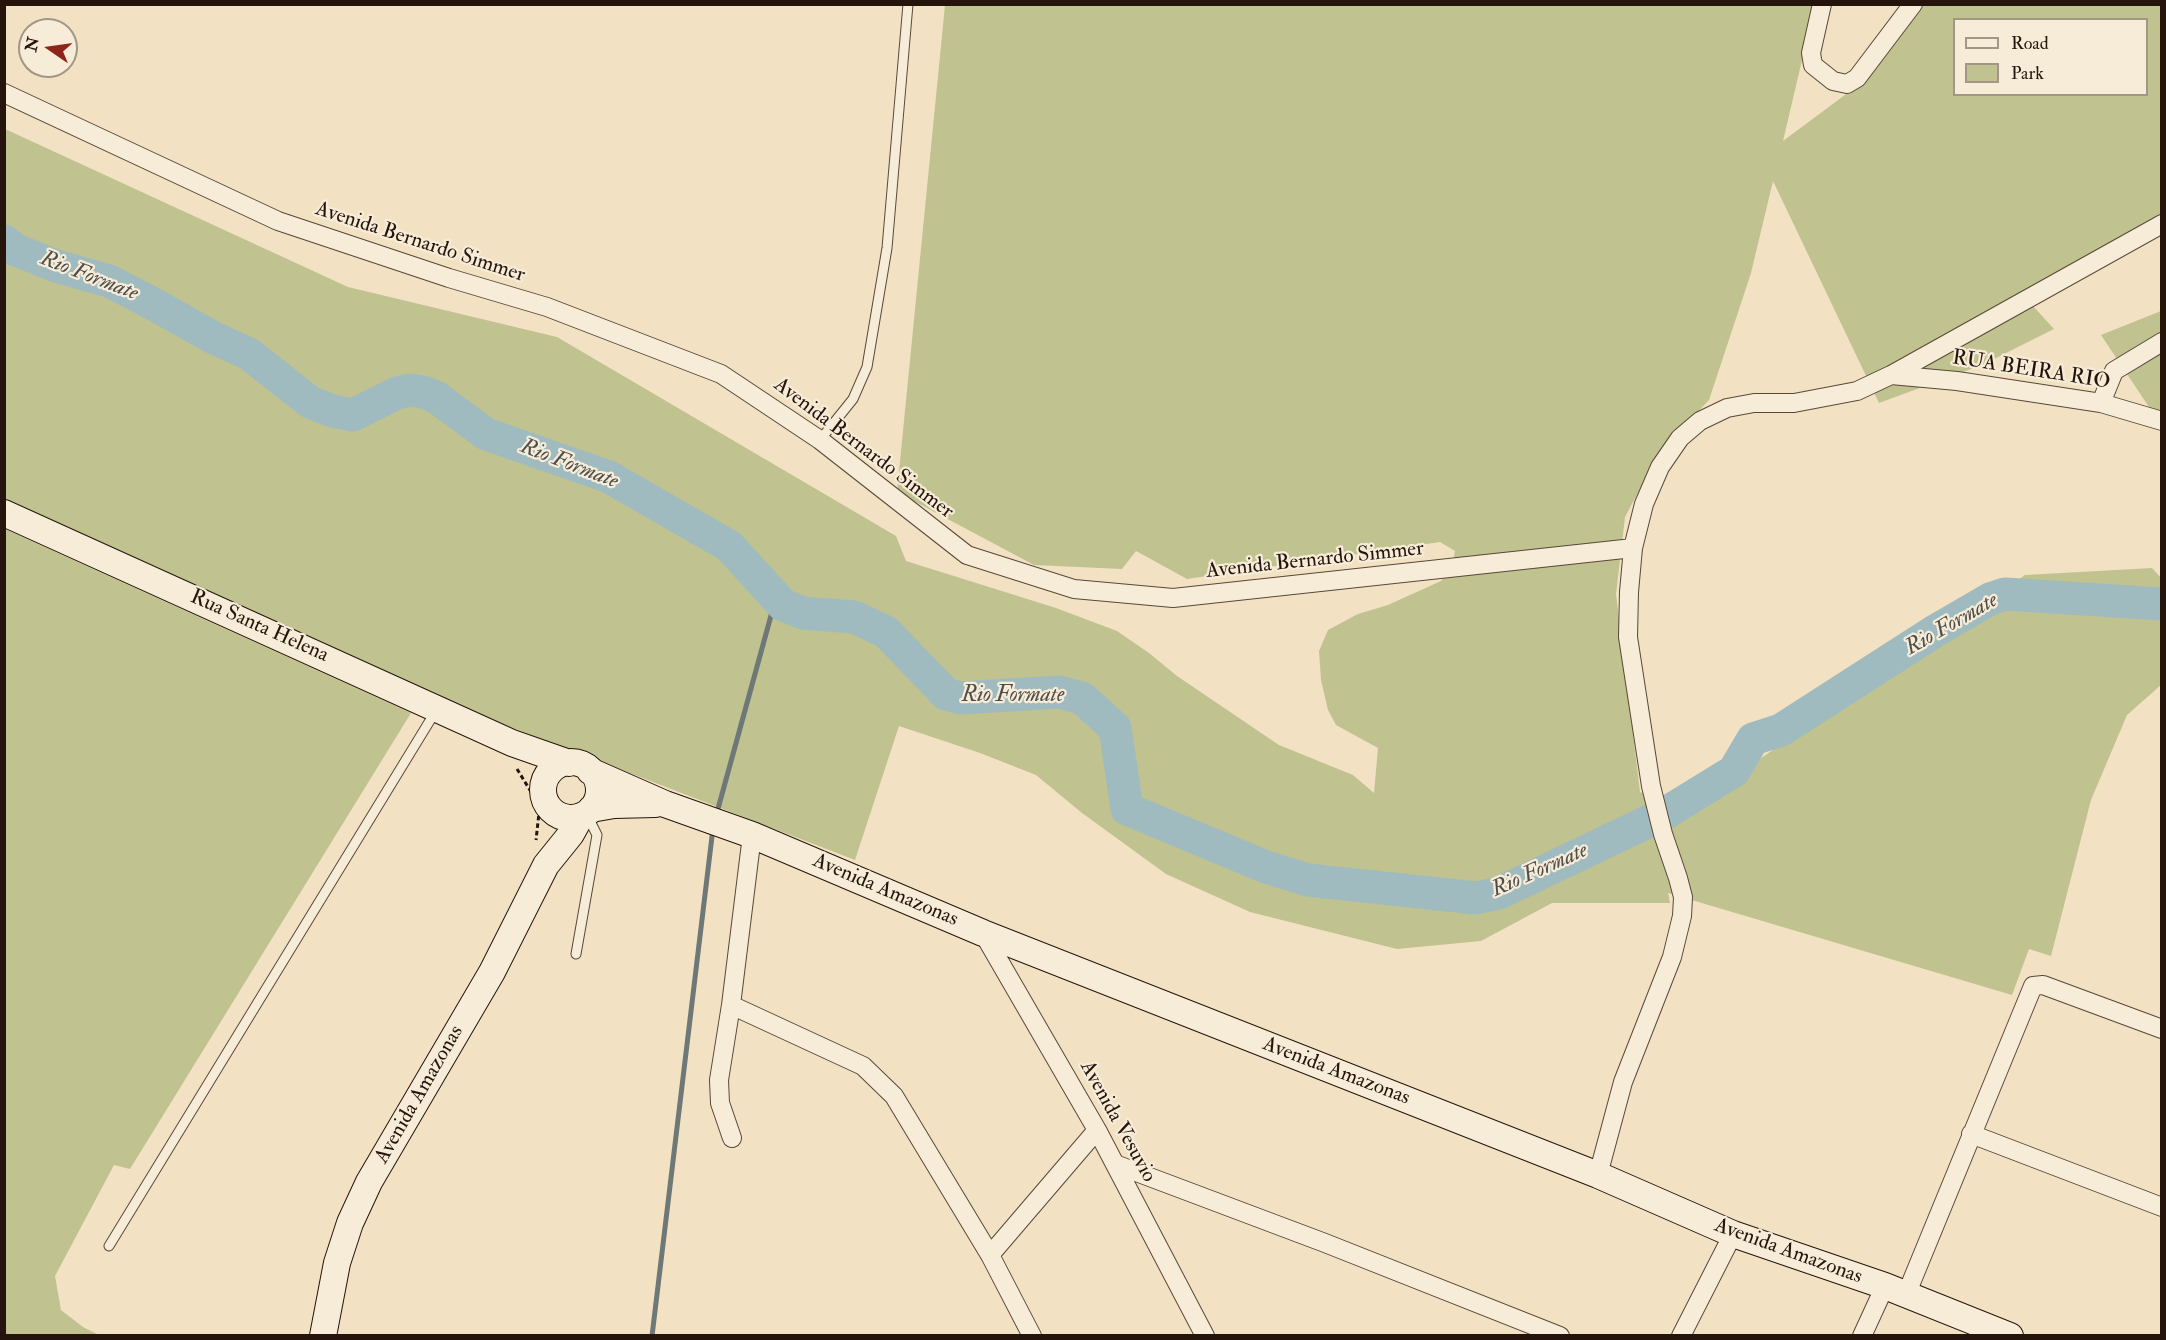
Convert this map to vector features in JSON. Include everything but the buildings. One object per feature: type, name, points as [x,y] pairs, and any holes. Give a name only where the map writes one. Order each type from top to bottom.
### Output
[{"type":"street","points":[[1822,4],[1812,53],[1813,65],[1833,81],[1847,84],[1857,78],[1913,4]]},
{"type":"street","name":"Avenida Bernardo Simmer","points":[[4,93],[278,221],[448,278],[547,307],[721,374],[820,440],[967,555],[1074,589],[1173,598],[1634,548]]},
{"type":"street","points":[[1598,1175],[1623,1082],[1672,957],[1683,916],[1683,897],[1651,786],[1628,637],[1629,592],[1634,548],[1644,504],[1660,467],[1680,438],[1700,421],[1727,408],[1754,403],[1794,403],[1857,391],[1891,375],[2162,224]]},
{"type":"street","points":[[2101,403],[2114,372],[2162,342]]},
{"type":"street","name":"RUA BEIRA RIO","points":[[1891,375],[1957,381],[2101,403],[2162,421]]},
{"type":"street","name":"Rua Santa Helena","points":[[4,513],[438,707],[512,743],[579,767]]},
{"type":"street","name":"Rua Santa Helena","points":[[512,743],[546,795]]},
{"type":"street","points":[[579,767],[598,790],[586,813],[564,817],[546,795],[553,769],[579,767]]},
{"type":"street","name":"Avenida Amazonas","points":[[579,767],[665,804],[752,835],[983,933],[1598,1175],[1733,1234],[1896,1291],[2010,1335]]},
{"type":"street","name":"Avenida Amazonas","points":[[546,795],[552,825],[546,866]]},
{"type":"street","name":"Avenida Amazonas","points":[[323,1335],[337,1263],[350,1223],[369,1182],[492,972],[546,866],[586,813],[614,805],[665,804]]},
{"type":"street","points":[[732,1138],[720,1103],[718,1080],[731,1005],[752,835]]},
{"type":"street","name":"Avenida Vesuvio","points":[[983,933],[1097,1130],[1205,1335]]},
{"type":"street","points":[[1862,1335],[1896,1291],[1971,1134],[2033,986],[2043,985],[2162,1029]]},
{"type":"street","points":[[731,1005],[863,1066],[894,1096],[990,1255],[1032,1335]]},
{"type":"street","points":[[990,1255],[1097,1130]]},
{"type":"street","points":[[1971,1134],[2162,1207]]},
{"type":"street","points":[[1115,1164],[1560,1335]]},
{"type":"street","points":[[1681,1335],[1733,1234]]},
{"type":"lane","points":[[820,440],[853,399],[867,367],[887,248],[908,4]]},
{"type":"lane","points":[[109,1246],[438,707]]},
{"type":"lane","points":[[576,954],[597,835],[586,813]]},
{"type":"green space","points":[[945,5],[1815,5],[1783,141],[1865,80],[1922,5],[2161,5],[2161,222],[2033,306],[2054,329],[1982,365],[1879,403],[1773,181],[1751,273],[1709,400],[1659,453],[1625,517],[1616,594],[1640,792],[1647,795],[1656,831],[2025,575],[2152,568],[2161,578],[2161,685],[2127,715],[2091,800],[2051,956],[2029,949],[2012,995],[1668,893],[1670,903],[1552,903],[1481,941],[1397,949],[1250,912],[1166,874],[1082,813],[1036,775],[980,753],[899,726],[855,860],[495,721],[5,499],[5,129],[348,287],[557,337],[896,536],[906,561],[1056,608],[1117,631],[1177,676],[1279,745],[1353,775],[1374,793],[1378,748],[1336,725],[1328,710],[1321,680],[1319,651],[1328,630],[1358,614],[1388,605],[1441,581],[1452,568],[1455,551],[1440,542],[1187,579],[1136,551],[1122,569],[1034,565],[897,492]]},
{"type":"green space","points":[[2161,311],[2161,425],[2101,335]]},
{"type":"green space","points":[[5,529],[411,713],[130,1169],[114,1165],[55,1276],[61,1310],[83,1327],[99,1335],[5,1335]]},
{"type":"waterway","name":"Rio Formate","points":[[4,241],[16,250],[56,266],[109,281],[148,301],[214,338],[249,354],[310,402],[332,411],[353,415],[397,393],[411,390],[423,392],[436,397],[486,434],[609,477],[729,546],[783,605],[803,613],[854,617],[886,632],[946,694],[960,698],[1059,692],[1082,698],[1115,728],[1127,809],[1266,867],[1308,880],[1476,898],[1499,893],[1664,814],[1734,771],[1753,739],[1781,730],[1935,631],[1990,599],[2005,594],[2162,604]]},
{"type":"waterway","points":[[716,816],[772,612],[781,603]]},
{"type":"waterway","points":[[652,1336],[713,828]]}]
